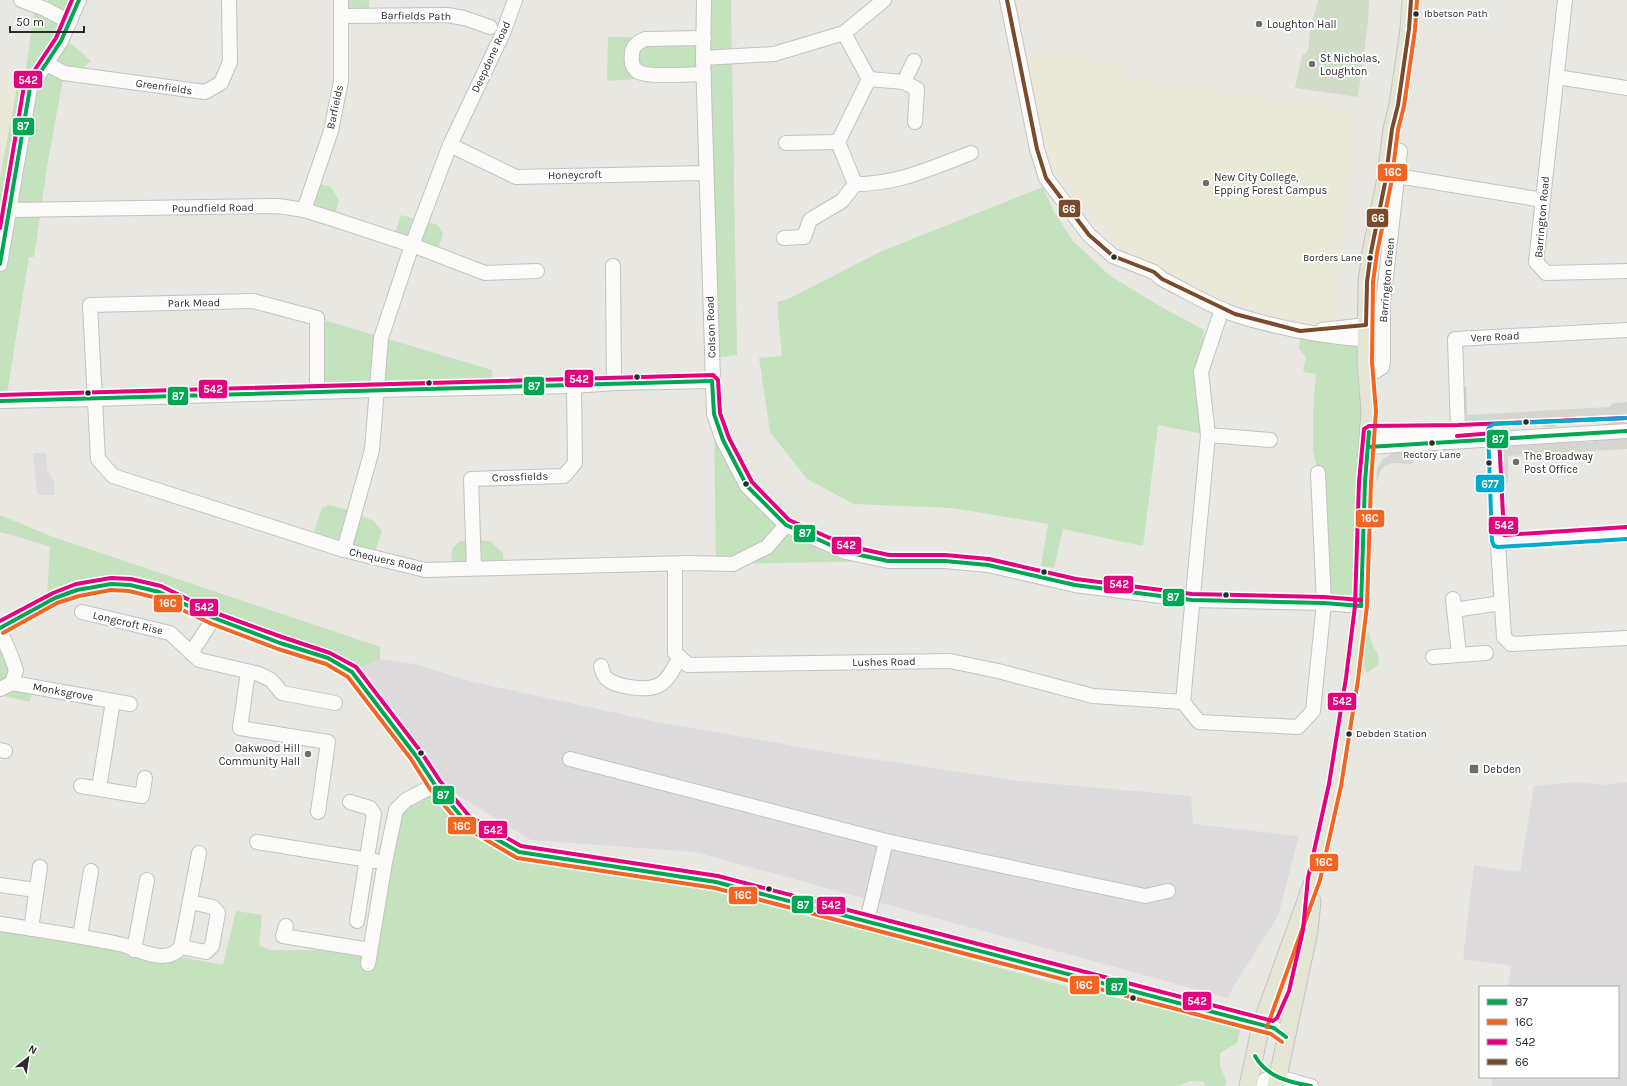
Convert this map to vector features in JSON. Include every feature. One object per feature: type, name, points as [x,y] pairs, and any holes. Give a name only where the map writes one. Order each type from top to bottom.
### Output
[{"type":"main road","points":[[1278,1082],[1274,1030],[1314,879],[1336,785],[1361,606],[1365,482],[1369,439],[1370,403],[1367,377],[1372,330],[1367,282],[1371,252],[1385,183],[1392,129],[1398,105],[1409,29],[1411,0]]},
{"type":"main road","points":[[1248,1086],[1255,1056],[1274,1030],[1295,994],[1309,931],[1314,879]]},
{"type":"street","points":[[21,0],[70,22]]},
{"type":"street","points":[[0,264],[30,88],[47,64],[61,40],[70,22],[78,0]]},
{"type":"street","name":"Greenfields","points":[[47,64],[64,73],[205,92],[221,83],[230,62],[229,0]]},
{"type":"street","name":"Barfields","points":[[304,210],[331,131],[341,81],[341,0]]},
{"type":"street","name":"Deepdene Road","points":[[344,550],[372,450],[381,338],[412,245],[450,145],[503,33],[515,0]]},
{"type":"street","name":"Colson Road","points":[[704,0],[706,173],[714,414],[723,440],[747,486],[786,525],[846,552],[888,561],[945,560],[988,565],[1075,585],[1192,600],[1324,602],[1361,606]]},
{"type":"street","points":[[704,58],[774,54],[844,33],[884,0]]},
{"type":"street","points":[[1007,0],[1037,149],[1046,178],[1089,235],[1113,256],[1154,272],[1162,279],[1235,314],[1300,330],[1372,330]]},
{"type":"street","points":[[1565,0],[1557,77],[1627,88]]},
{"type":"street","name":"Barfields Path","points":[[341,16],[447,16],[464,18],[490,27]]},
{"type":"street","points":[[844,33],[869,79]]},
{"type":"street","points":[[704,38],[645,39],[638,42],[632,51],[631,60],[636,70],[645,75],[704,74]]},
{"type":"street","points":[[904,82],[914,61]]},
{"type":"street","name":"Barrington Road","points":[[1557,77],[1536,262],[1546,273],[1627,270]]},
{"type":"street","points":[[869,79],[904,82],[917,89],[915,122]]},
{"type":"street","points":[[855,184],[838,142],[869,79]]},
{"type":"street","points":[[786,143],[838,142]]},
{"type":"street","name":"Honeycroft","points":[[450,145],[516,177],[706,173]]},
{"type":"street","name":"Barrington Green","points":[[1372,330],[1400,151]]},
{"type":"street","points":[[855,184],[876,184],[909,177],[971,153]]},
{"type":"street","points":[[1397,176],[1543,200]]},
{"type":"street","points":[[784,238],[804,237],[810,220],[842,201],[855,184]]},
{"type":"street","name":"Poundfield Road","points":[[9,210],[278,206],[304,210],[412,245],[485,274],[537,271]]},
{"type":"street","points":[[613,266],[614,383]]},
{"type":"street","name":"Park Mead","points":[[95,399],[90,305],[253,301],[317,318],[317,391]]},
{"type":"street","points":[[1222,309],[1201,372],[1208,435],[1183,702],[1199,722],[1298,727],[1313,711],[1324,602],[1318,473]]},
{"type":"street","name":"Vere Road","points":[[1458,431],[1455,339],[1627,330]]},
{"type":"street","points":[[0,400],[95,399],[317,391],[574,386],[614,383],[712,381]]},
{"type":"street","name":"Crossfields","points":[[474,568],[471,479],[564,476],[575,463],[574,386]]},
{"type":"street","name":"Chequers Road","points":[[95,399],[98,459],[112,476],[344,550],[425,570],[733,564],[767,547],[786,525]]},
{"type":"street","points":[[1369,439],[1458,431],[1494,434],[1627,424]]},
{"type":"street","points":[[1369,439],[1627,431]]},
{"type":"street","points":[[1494,434],[1501,603],[1504,637],[1511,644],[1627,638]]},
{"type":"street","points":[[1208,435],[1270,440]]},
{"type":"street","points":[[1498,541],[1627,533]]},
{"type":"street","points":[[601,666],[605,677],[624,686],[635,688],[657,686],[666,679],[680,657],[674,653],[675,564]]},
{"type":"street","points":[[6,686],[16,670],[0,629],[55,598],[76,590],[111,584],[130,585],[159,592],[214,618],[280,643],[328,658],[352,672],[416,756],[435,785],[465,821],[519,852],[716,882],[1274,1030]]},
{"type":"street","points":[[1459,655],[1454,605],[1501,603]]},
{"type":"street","name":"Longcroft Rise","points":[[82,612],[170,633],[199,660],[259,674],[271,680],[282,693],[335,703]]},
{"type":"street","points":[[191,653],[214,618]]},
{"type":"street","points":[[1433,657],[1486,653]]},
{"type":"street","name":"Lushes Road","points":[[680,657],[688,664],[950,661],[998,671],[1093,696],[1183,702]]},
{"type":"street","points":[[248,672],[240,728],[328,742],[318,812]]},
{"type":"street","name":"Monksgrove","points":[[6,686],[130,704]]},
{"type":"street","points":[[99,788],[113,701]]},
{"type":"street","points":[[570,759],[886,841],[1145,896],[1168,891]]},
{"type":"street","points":[[81,786],[142,796],[145,778]]},
{"type":"street","points":[[368,964],[385,862],[396,810],[406,800],[435,785]]},
{"type":"street","points":[[350,802],[370,808],[374,814],[357,921]]},
{"type":"street","points":[[867,921],[886,841]]},
{"type":"street","points":[[257,842],[385,862]]},
{"type":"street","points":[[0,924],[80,936],[123,945],[148,954],[164,956],[175,954],[181,947],[199,853]]},
{"type":"street","points":[[31,929],[35,890],[40,867]]},
{"type":"street","points":[[80,936],[91,871]]},
{"type":"street","points":[[134,950],[147,880]]},
{"type":"street","points":[[0,885],[35,890]]},
{"type":"street","points":[[181,947],[206,952],[212,946],[218,913],[213,907],[190,902]]},
{"type":"street","points":[[283,936],[370,950]]},
{"type":"street","points":[[1255,1056],[1262,1069],[1278,1082],[1311,1086]]},
{"type":"street","points":[[1260,1086],[1267,1078],[1272,1077],[1278,1082]]},
{"type":"shaded area","name":"New City College, Epping Forest Campus","points":[[1026,54],[1119,62],[1121,75],[1140,80],[1354,111],[1347,196],[1333,319],[1330,322],[1320,323],[1280,320],[1248,305],[1177,277],[1112,241],[1052,169],[1033,93]]},
{"type":"shaded area","points":[[18,82],[10,127],[0,178],[0,83]]},
{"type":"shaded area","points":[[1463,340],[1462,387],[1467,387],[1467,415],[1609,407],[1613,403],[1627,402],[1627,423],[1606,425],[1616,416],[1565,418],[1555,427],[1547,427],[1527,422],[1465,424],[1458,350]]},
{"type":"shaded area","points":[[1627,431],[1627,449],[1508,456],[1508,482],[1505,481],[1507,527],[1502,520],[1500,448],[1502,442],[1507,446],[1541,443],[1565,435],[1555,443],[1593,442],[1607,432]]},
{"type":"shaded area","points":[[1446,449],[1451,453],[1450,458],[1423,459],[1420,458],[1417,453],[1417,450]]},
{"type":"shaded area","points":[[1408,450],[1411,454],[1413,464],[1393,463],[1385,466],[1381,470],[1376,483],[1377,469],[1383,459],[1395,452]]},
{"type":"shaded area","points":[[33,453],[46,453],[47,470],[54,481],[55,495],[37,495]]},
{"type":"shaded area","points":[[380,659],[414,664],[473,682],[657,722],[852,756],[1020,781],[1191,796],[1193,824],[1299,836],[1278,916],[1233,987],[1228,998],[695,852],[531,840],[456,794],[416,756],[352,672]]},
{"type":"shaded area","points":[[1575,782],[1605,785],[1627,782],[1627,1086],[1492,1086],[1493,1078],[1619,1078],[1619,986],[1508,986],[1511,966],[1463,959],[1474,865],[1520,872],[1534,786]]},
{"type":"green space","points":[[48,0],[79,0],[61,40],[73,45],[91,61],[74,74],[64,73],[48,161],[34,257],[29,257],[6,400],[0,401],[0,178],[18,82],[25,77],[34,13],[45,9]]},
{"type":"green space","points":[[341,0],[369,0],[369,16],[341,16]]},
{"type":"green space","points":[[704,0],[731,0],[737,355],[711,358],[704,74],[607,81],[608,37],[704,38]]},
{"type":"green space","points":[[1318,0],[1369,0],[1368,23],[1358,97],[1295,88],[1302,55],[1308,51],[1310,32]]},
{"type":"green space","points":[[313,182],[331,187],[339,201],[333,219],[304,210]]},
{"type":"green space","points":[[1043,187],[1054,212],[1073,241],[1110,276],[1163,308],[1204,330],[1201,372],[1208,435],[1158,425],[1143,546],[1063,529],[1054,568],[1041,566],[1048,524],[953,508],[854,504],[807,479],[770,432],[759,358],[782,356],[777,302],[788,299],[882,251]]},
{"type":"green space","points":[[401,215],[438,225],[443,234],[436,255],[393,239]]},
{"type":"green space","points":[[317,318],[492,370],[492,387],[317,391]]},
{"type":"green space","points":[[1366,325],[1365,492],[1352,593],[1338,598],[1329,596],[1318,473],[1313,450],[1313,414],[1316,374],[1303,372],[1306,357],[1299,349],[1300,331]]},
{"type":"green space","points":[[714,414],[747,486],[786,525],[888,561],[716,564]]},
{"type":"green space","points":[[329,505],[345,509],[374,521],[382,531],[373,557],[311,540],[322,508]]},
{"type":"green space","points":[[0,515],[53,537],[380,647],[380,659],[352,672],[130,585],[121,577],[98,578],[76,583],[47,596],[50,547],[0,532]]},
{"type":"green space","points":[[460,541],[490,541],[503,553],[504,568],[451,569],[452,549]]},
{"type":"green space","points":[[0,630],[12,682],[33,686],[30,702],[0,695]]},
{"type":"green space","points":[[1366,633],[1369,633],[1372,644],[1378,655],[1379,664],[1367,673],[1363,667]]},
{"type":"green space","points":[[435,785],[465,821],[519,852],[619,868],[741,896],[1076,989],[1199,1015],[1241,1027],[1237,1043],[1220,1053],[1220,1067],[1227,1082],[1225,1086],[1205,1086],[1204,1082],[1190,1081],[1179,1086],[0,1086],[0,922],[223,965],[236,911],[262,915],[259,946],[271,950],[370,950],[396,810]]},
{"type":"transit line","name":"542","points":[[0,228],[24,86],[56,38],[72,0]]},
{"type":"transit line","name":"87","points":[[0,264],[30,88],[61,41],[79,0]]},
{"type":"transit line","name":"66","points":[[1007,0],[1037,149],[1046,178],[1089,235],[1113,256],[1154,272],[1162,279],[1235,314],[1300,331],[1366,325],[1367,282],[1371,252],[1385,183],[1392,129],[1398,105],[1409,29],[1411,0]]},
{"type":"transit line","name":"16C","points":[[1267,1027],[1320,880],[1341,786],[1358,680],[1367,606],[1371,482],[1376,411],[1372,362],[1373,282],[1377,253],[1391,184],[1398,130],[1404,106],[1415,30],[1417,0]]},
{"type":"transit line","name":"542","points":[[0,395],[713,375],[718,380],[720,413],[729,438],[752,482],[789,520],[848,546],[889,555],[945,555],[989,559],[1076,579],[1192,594],[1324,597],[1361,600]]},
{"type":"transit line","name":"87","points":[[712,381],[714,414],[723,440],[747,486],[786,525],[846,552],[888,561],[945,561],[988,565],[1075,585],[1192,600],[1324,603],[1361,606]]},
{"type":"transit line","name":"87","points":[[0,401],[712,381]]},
{"type":"transit line","name":"542","points":[[0,621],[53,593],[76,584],[111,578],[131,579],[161,586],[216,613],[330,653],[356,667],[421,752],[440,781],[469,816],[521,846],[718,876],[1273,1021],[1277,1018],[1289,991],[1303,930],[1308,878],[1329,784],[1346,678],[1355,606],[1359,482],[1364,429],[1369,426],[1458,425],[1627,418]]},
{"type":"transit line","name":"677","points":[[1627,418],[1494,424],[1490,426],[1488,430],[1492,541],[1494,546],[1498,547],[1627,539]]},
{"type":"transit line","name":"87","points":[[1368,447],[1627,431]]},
{"type":"transit line","name":"87","points":[[1361,606],[1365,482],[1369,432]]},
{"type":"transit line","name":"542","points":[[1457,436],[1494,433],[1499,436],[1504,535],[1627,527]]},
{"type":"transit line","name":"87","points":[[0,628],[55,598],[77,590],[111,584],[130,585],[159,592],[214,618],[280,643],[328,658],[352,672],[416,756],[435,785],[465,821],[519,852],[716,882],[1274,1028],[1286,1037]]},
{"type":"transit line","name":"16C","points":[[3,633],[57,603],[79,596],[111,590],[129,591],[157,598],[212,624],[278,649],[326,664],[348,677],[411,759],[430,789],[461,825],[517,858],[715,888],[1271,1034],[1282,1042]]},
{"type":"transit line","name":"87","points":[[1255,1056],[1272,1074],[1294,1083],[1311,1086]]},
{"type":"place","name":"Ibbetson Path","points":[[1416,14]]},
{"type":"place","name":"Loughton Hall","points":[[1259,24]]},
{"type":"place","name":"St Nicholas, Loughton","points":[[1312,64]]},
{"type":"place","name":"New City College, Epping Forest Campus","points":[[1206,183]]},
{"type":"place","name":"Borders Lane","points":[[1370,258]]},
{"type":"place","name":"Rectory Lane","points":[[1432,443]]},
{"type":"place","name":"The Broadway Post Office","points":[[1516,462]]},
{"type":"place","name":"Debden Station","points":[[1349,734]]},
{"type":"place","name":"Oakwood Hill Community Hall","points":[[308,754]]},
{"type":"place","name":"Debden","points":[[1474,769]]}]
